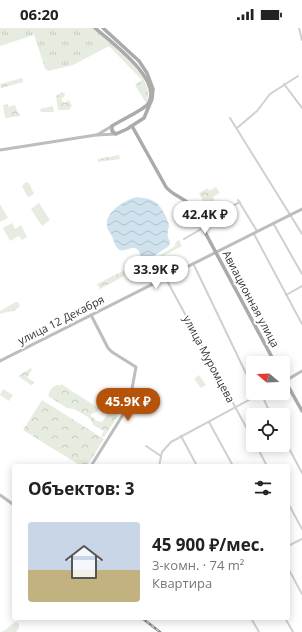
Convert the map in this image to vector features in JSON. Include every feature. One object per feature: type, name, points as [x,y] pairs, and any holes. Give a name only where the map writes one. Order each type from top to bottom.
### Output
[{"type":"main road","points":[[96,28],[136,65],[148,83],[150,92],[149,99],[145,106],[96,135]]},
{"type":"main road","points":[[0,150],[96,135],[116,134],[143,120],[146,116],[153,96],[153,89],[150,80],[139,61],[103,28]]},
{"type":"main road","points":[[104,36],[108,32]]},
{"type":"main road","points":[[139,110],[144,111],[146,116]]},
{"type":"main road","points":[[112,126],[112,130],[116,134]]},
{"type":"main road","name":"Авиационная улица","points":[[132,126],[166,187],[170,192],[189,204],[271,356]]},
{"type":"main road","name":"улица 12 Декабря","points":[[0,361],[302,209]]},
{"type":"main road","points":[[91,315],[108,348],[136,367],[131,398],[128,405],[92,464]]},
{"type":"main road","points":[[290,377],[302,371]]},
{"type":"main road","points":[[290,390],[302,411]]},
{"type":"main road","points":[[0,495],[12,504]]},
{"type":"street","points":[[299,28],[302,40]]},
{"type":"street","points":[[237,128],[257,110],[270,94],[298,76]]},
{"type":"street","points":[[284,84],[302,108]]},
{"type":"street","points":[[230,118],[302,234]]},
{"type":"street","points":[[238,200],[256,232],[286,295],[302,324]]},
{"type":"street","points":[[208,219],[240,202]]},
{"type":"street","points":[[184,239],[203,228],[209,216]]},
{"type":"street","points":[[274,223],[302,274]]},
{"type":"street","points":[[193,263],[246,373]]},
{"type":"street","name":"улица Муромцева","points":[[165,277],[246,428]]},
{"type":"street","points":[[286,295],[302,286]]},
{"type":"street","points":[[159,464],[161,456],[167,446],[181,436],[235,408],[247,400]]},
{"type":"street","points":[[209,422],[232,464]]},
{"type":"street","points":[[181,436],[196,464]]},
{"type":"street","points":[[146,446],[161,456]]},
{"type":"street","points":[[290,450],[302,473]]},
{"type":"street","points":[[260,452],[266,464]]},
{"type":"street","points":[[290,508],[302,529]]},
{"type":"street","points":[[290,545],[302,539]]},
{"type":"street","points":[[290,572],[302,594]]},
{"type":"street","points":[[252,620],[259,632]]},
{"type":"street","points":[[286,620],[293,632]]},
{"type":"green space","points":[[0,28],[93,28],[120,52],[139,73],[146,84],[148,94],[146,103],[135,85],[142,80],[109,46],[73,65],[48,71],[45,68],[34,35],[0,46]]},
{"type":"green space","points":[[22,78],[23,82],[1,88],[0,84]]},
{"type":"green space","points":[[62,92],[65,94],[61,99],[64,103],[69,100],[72,106],[69,110],[58,110],[56,96]]},
{"type":"green space","points":[[7,104],[9,107],[15,105],[20,116],[5,118],[3,105]]},
{"type":"green space","points":[[53,106],[54,112],[41,112],[40,109]]},
{"type":"green space","points":[[119,155],[120,159],[98,162],[98,159]]},
{"type":"green space","points":[[26,182],[29,183],[34,194],[29,197],[22,186]]},
{"type":"green space","points":[[216,187],[220,193],[213,197],[214,200],[210,210],[208,211],[199,193],[208,188],[209,191]]},
{"type":"green space","points":[[39,203],[50,220],[42,226],[31,209]]},
{"type":"green space","points":[[0,204],[8,218],[0,222]]},
{"type":"green space","points":[[12,223],[15,229],[21,225],[27,237],[22,240],[19,236],[10,241],[3,228]]},
{"type":"green space","points":[[179,240],[182,246],[161,257],[161,255],[175,246],[176,242]]},
{"type":"green space","points":[[131,267],[134,272],[127,276],[126,275],[100,289],[97,284]]},
{"type":"green space","points":[[18,302],[20,306],[18,308],[13,311],[0,314],[0,311]]},
{"type":"green space","points":[[31,368],[32,370],[27,377],[34,382],[31,385],[18,376]]},
{"type":"green space","points":[[199,375],[206,385],[201,388],[194,379]]},
{"type":"green space","points":[[61,384],[100,409],[91,414],[91,416],[97,421],[102,422],[109,412],[118,416],[104,437],[101,436],[104,431],[93,425],[88,417],[74,409],[67,408],[48,396],[52,388],[58,385],[60,386]]},
{"type":"green space","points":[[3,389],[13,395],[9,401],[0,395]]},
{"type":"green space","points":[[42,400],[104,439],[88,464],[78,464],[23,430]]},
{"type":"green space","points":[[54,423],[59,426],[53,436],[48,432]]},
{"type":"green space","points":[[15,622],[19,623],[19,628],[16,632],[0,632],[4,631]]},
{"type":"water","points":[[137,197],[151,200],[158,204],[161,207],[169,225],[169,246],[149,259],[141,256],[135,248],[124,250],[118,249],[107,226],[109,215],[117,207],[127,200]]},
{"type":"railway","points":[[145,620],[160,632]]}]
